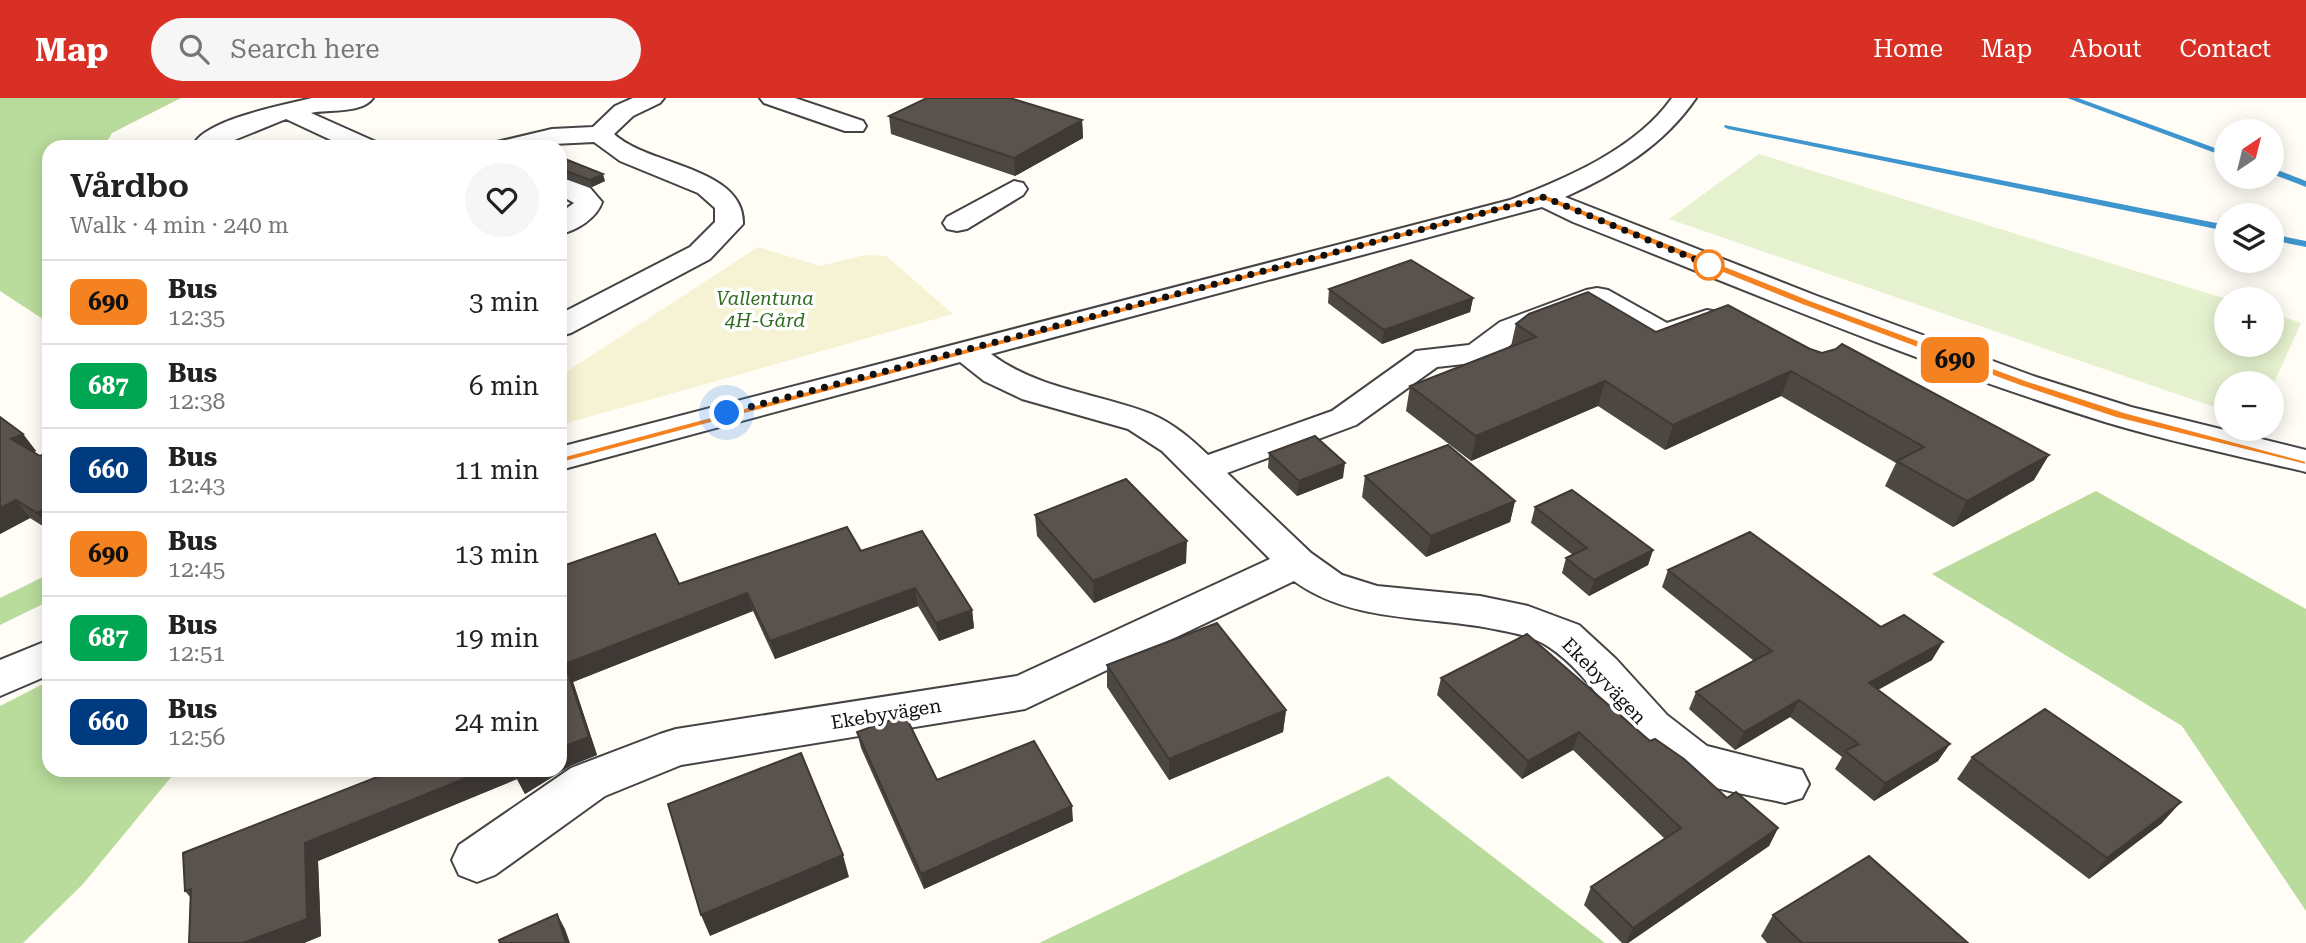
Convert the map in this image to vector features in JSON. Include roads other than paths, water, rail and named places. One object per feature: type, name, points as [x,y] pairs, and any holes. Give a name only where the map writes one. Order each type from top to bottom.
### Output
[{"type":"street","points":[[211,140],[315,104],[344,104],[362,98]]},
{"type":"street","points":[[538,140],[600,134],[624,111],[652,98]]},
{"type":"street","points":[[567,458],[1544,197],[1618,158],[1676,115],[1684,98]]},
{"type":"street","points":[[789,100],[854,126]]},
{"type":"street","points":[[290,112],[352,140]]},
{"type":"street","points":[[569,312],[700,253],[719,238],[729,224],[729,208],[715,191],[627,155],[606,143],[600,134]]},
{"type":"street","points":[[567,188],[580,194],[588,202],[586,208],[567,221]]},
{"type":"street","points":[[957,223],[1014,189]]},
{"type":"street","points":[[1544,197],[1583,216],[2024,384],[2120,415],[2306,461]]},
{"type":"street","points":[[1204,469],[1344,418],[1428,358],[1478,354],[1511,329],[1597,297],[1665,335],[1721,314],[1733,320]]},
{"type":"street","name":"Ekebyvägen","points":[[964,350],[996,374],[1034,392],[1140,422],[1175,443],[1297,563],[1328,585],[1376,600],[1480,611],[1528,621],[1564,636],[1601,671],[1651,728],[1693,761],[1785,784]]},
{"type":"street","name":"Ekebyvägen","points":[[477,860],[587,782],[676,747],[1025,692],[1297,563]]},
{"type":"street","points":[[0,679],[42,659]]},
{"type":"waterway","points":[[2071,98],[2214,151]]},
{"type":"waterway","points":[[1728,127],[2214,226]]},
{"type":"waterway","points":[[2284,176],[2306,184]]},
{"type":"waterway","points":[[2284,239],[2306,244]]},
{"type":"park label","name":"Vallentuna 4H-Gård","points":[[765,309]]}]
